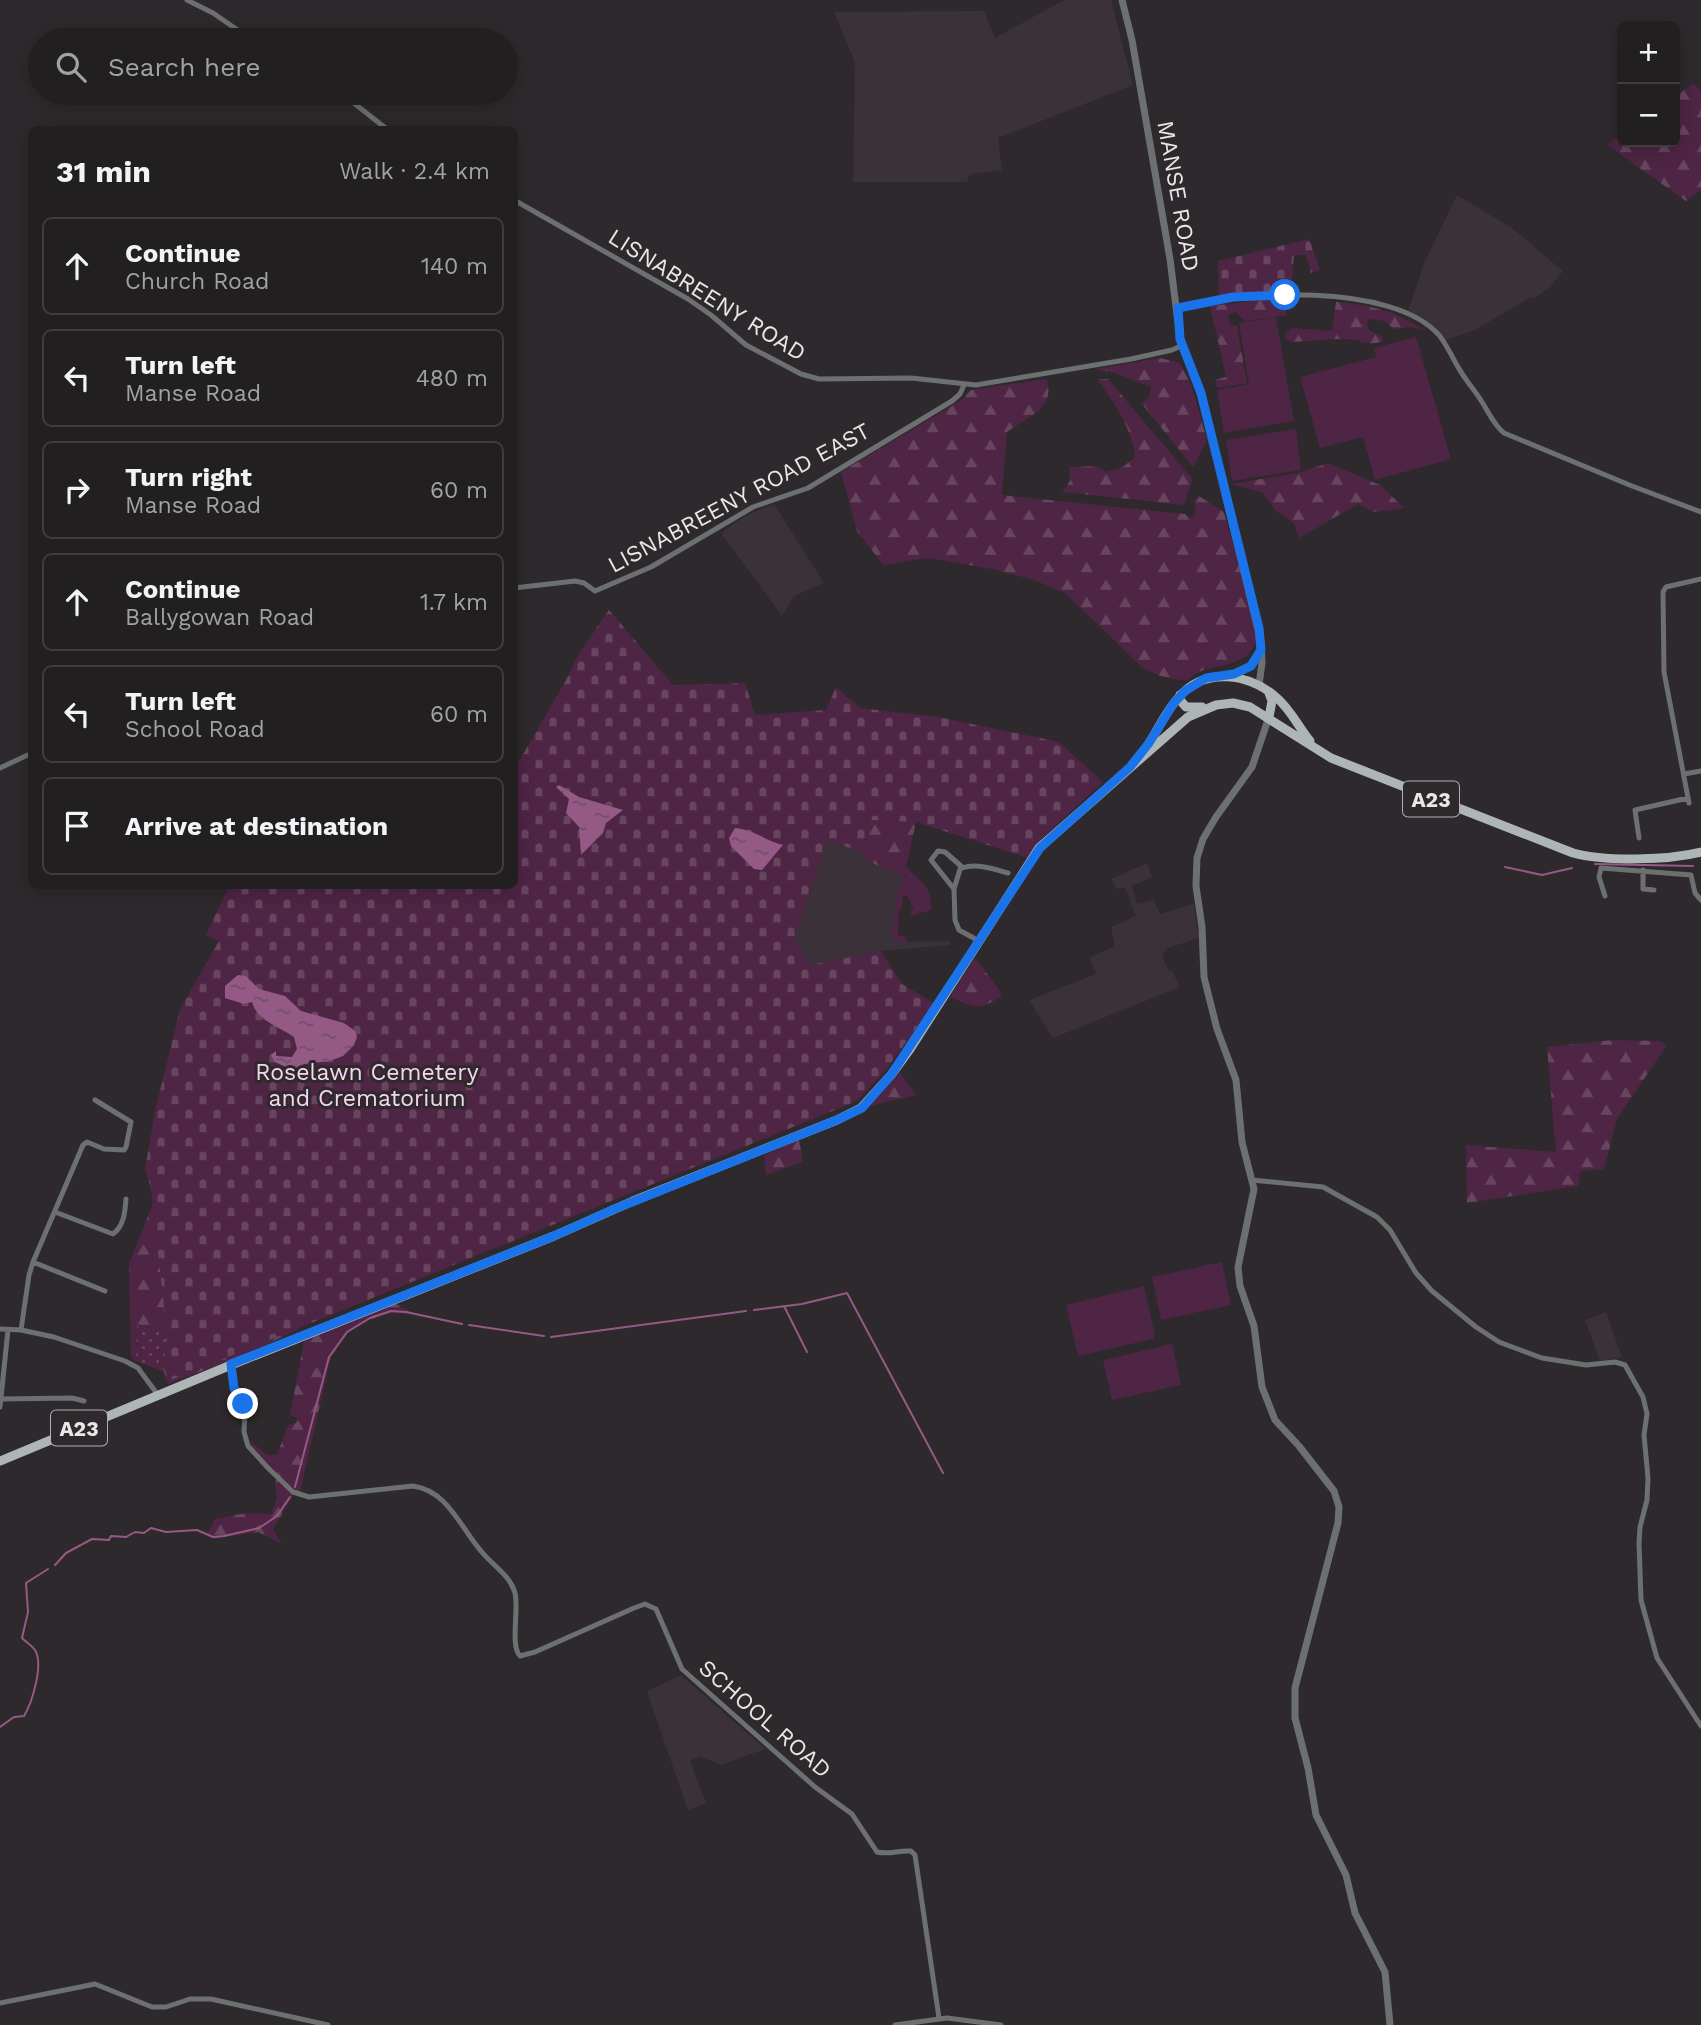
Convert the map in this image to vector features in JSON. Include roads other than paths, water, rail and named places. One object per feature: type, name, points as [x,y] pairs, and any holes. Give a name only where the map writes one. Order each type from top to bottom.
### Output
[{"type":"main road","name":"A23","points":[[1130,767],[1181,695],[1206,678],[1222,676],[1243,679],[1268,691],[1284,704],[1302,732],[1320,751]]},
{"type":"main road","points":[[1266,715],[1272,701],[1268,691]]},
{"type":"main road","name":"A23","points":[[1181,695],[1180,700],[1192,709],[1233,703],[1250,707],[1320,751],[1356,769],[1586,857],[1642,858],[1701,852]]},
{"type":"main road","name":"A23","points":[[0,1461],[231,1364],[554,1236],[862,1108],[878,1092],[910,1049],[1040,848],[1188,717],[1211,706]]},
{"type":"street","points":[[187,0],[213,13],[234,28]]},
{"type":"street","name":"MANSE ROAD","points":[[1122,0],[1131,33],[1183,345],[1201,393],[1261,642],[1259,685]]},
{"type":"street","points":[[356,105],[383,126]]},
{"type":"street","name":"LISNABREENY ROAD","points":[[518,202],[688,299],[746,345],[801,374],[826,379],[911,377],[964,384],[1001,382],[1172,350],[1183,345]]},
{"type":"street","points":[[1178,308],[1233,297],[1266,295],[1385,304],[1414,317],[1440,337],[1497,427],[1504,433],[1701,512]]},
{"type":"street","name":"LISNABREENY ROAD EAST","points":[[518,588],[575,581],[584,583],[593,590],[599,590],[638,574],[753,507],[816,483],[952,401],[960,394],[964,384]]},
{"type":"street","points":[[1639,838],[1635,810],[1689,800],[1664,672],[1663,590],[1701,579]]},
{"type":"street","points":[[1222,676],[1241,672],[1251,666],[1258,656],[1261,642]]},
{"type":"street","points":[[1266,715],[1266,731],[1252,767],[1209,828],[1199,849],[1196,869],[1204,977],[1217,1029],[1236,1080],[1242,1142],[1252,1180],[1253,1196],[1238,1267],[1240,1286],[1254,1326],[1262,1387],[1275,1420],[1329,1484],[1339,1507],[1338,1523],[1295,1688],[1295,1718],[1308,1768],[1316,1815],[1346,1875],[1355,1913],[1385,1972],[1390,2025]]},
{"type":"street","points":[[0,768],[28,755]]},
{"type":"street","points":[[1684,774],[1701,771]]},
{"type":"street","points":[[1629,827],[1636,825]]},
{"type":"street","points":[[954,889],[933,866],[931,860],[938,851],[945,852],[962,868]]},
{"type":"street","points":[[962,868],[986,867],[1009,873]]},
{"type":"street","points":[[962,868],[954,889],[955,920],[959,930],[979,941]]},
{"type":"street","points":[[1605,896],[1599,877],[1601,868],[1691,875],[1695,894],[1701,900]]},
{"type":"street","points":[[1643,870],[1643,889],[1654,890]]},
{"type":"street","points":[[21,1330],[33,1262],[85,1144],[91,1143],[114,1150],[126,1147],[131,1122],[95,1100]]},
{"type":"street","points":[[1252,1180],[1323,1187],[1377,1217],[1390,1230],[1416,1273],[1432,1291],[1499,1342],[1542,1358],[1586,1365],[1615,1362],[1625,1365],[1643,1397],[1647,1414],[1644,1435],[1647,1500],[1639,1543],[1642,1600],[1657,1658],[1701,1726]]},
{"type":"street","points":[[55,1212],[113,1234],[123,1220],[126,1199]]},
{"type":"street","points":[[33,1262],[105,1291]]},
{"type":"street","points":[[0,1329],[21,1330],[78,1344],[132,1365],[145,1376],[158,1395]]},
{"type":"street","points":[[0,1407],[8,1330]]},
{"type":"street","name":"SCHOOL ROAD","points":[[231,1364],[234,1388],[245,1411],[244,1432],[248,1446],[293,1492],[309,1497],[334,1496],[413,1486],[425,1488],[445,1502],[479,1550],[511,1583],[516,1604],[516,1650],[520,1656],[645,1604],[656,1609],[682,1670],[704,1691],[815,1787],[852,1814],[877,1852],[884,1854],[906,1850],[915,1855],[939,2018]]},
{"type":"street","points":[[1,1399],[72,1398],[84,1401]]},
{"type":"street","points":[[0,2003],[95,1984],[152,2007],[166,2007],[190,1999],[211,1999],[328,2025]]},
{"type":"street","points":[[895,2025],[939,2018],[1001,2025]]},
{"type":"water","points":[[559,785],[579,797],[623,810],[606,823],[603,833],[581,855],[579,827],[566,813],[569,799],[556,787]]},
{"type":"water","points":[[735,828],[783,845],[762,870],[754,869],[731,846],[729,838]]},
{"type":"water","points":[[238,975],[246,976],[259,989],[285,996],[301,1011],[344,1023],[355,1031],[357,1037],[354,1045],[343,1056],[330,1061],[304,1064],[289,1071],[275,1062],[271,1055],[276,1051],[276,1056],[292,1057],[297,1049],[294,1037],[264,1019],[252,1002],[244,1004],[225,998],[225,986]]},
{"type":"waterway","points":[[1595,864],[1693,866]]},
{"type":"waterway","points":[[1505,867],[1542,875],[1572,868]]},
{"type":"waterway","points":[[754,1310],[802,1304],[847,1293],[943,1473]]},
{"type":"waterway","points":[[784,1306],[807,1352]]},
{"type":"waterway","points":[[295,1487],[329,1357],[347,1332],[370,1318],[391,1311],[462,1324]]},
{"type":"waterway","points":[[551,1337],[746,1311]]},
{"type":"waterway","points":[[469,1325],[544,1336]]},
{"type":"waterway","points":[[55,1565],[66,1553],[92,1539],[126,1537],[135,1532],[144,1533],[151,1528],[166,1532],[197,1530],[213,1537],[259,1528],[277,1516],[290,1497]]},
{"type":"waterway","points":[[0,1727],[14,1717],[24,1716],[33,1693],[38,1674],[37,1656],[34,1648],[22,1638],[28,1612],[26,1583],[48,1569]]},
{"type":"park label","name":"Roselawn Cemetery and Crematorium","points":[[367,1085]]}]
